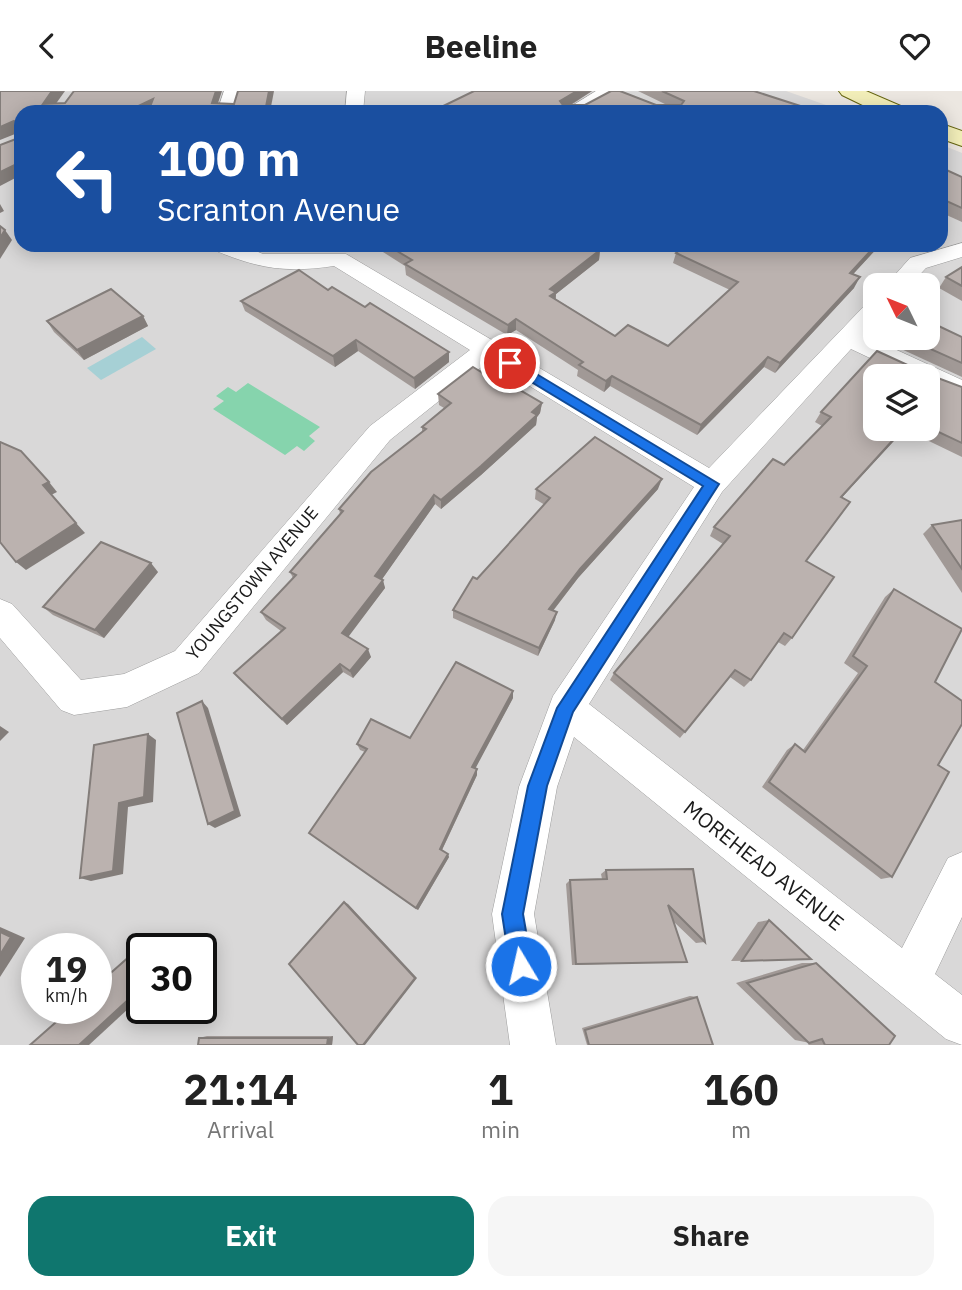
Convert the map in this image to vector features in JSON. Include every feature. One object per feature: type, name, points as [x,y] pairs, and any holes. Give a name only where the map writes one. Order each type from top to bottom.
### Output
[{"type":"main road","points":[[849,91],[880,105]]},
{"type":"street","points":[[584,105],[609,91]]},
{"type":"street","points":[[238,252],[259,261],[309,263],[338,252],[488,349],[712,484]]},
{"type":"street","points":[[908,273],[918,263],[944,252]]},
{"type":"street","points":[[533,1045],[513,914],[538,786],[566,708],[712,484],[863,320]]},
{"type":"street","points":[[847,337],[962,391]]},
{"type":"street","name":"YOUNGSTOWN AVENUE","points":[[0,614],[74,698],[127,690],[187,662],[380,433],[488,349]]},
{"type":"street","name":"MOREHEAD AVENUE","points":[[566,708],[962,1023]]},
{"type":"street","points":[[909,980],[962,872]]},
{"type":"shaded area","points":[[0,91],[786,91],[826,105],[14,105],[14,252],[948,252],[948,147],[962,153],[962,1045],[0,1045]]},
{"type":"green space","points":[[248,383],[320,427],[309,436],[315,441],[304,451],[297,446],[285,455],[213,409],[224,401],[216,396],[228,387],[236,392]]},
{"type":"water","points":[[142,337],[156,349],[101,380],[87,368]]},
{"type":"building","points":[[0,91],[52,91],[43,104],[65,103],[74,91],[216,91],[212,103],[234,104],[238,91],[269,91],[266,105],[151,105],[153,99],[141,105],[14,105],[14,121],[0,127]]},
{"type":"building","points":[[474,91],[577,91],[560,101],[563,105],[445,105]]},
{"type":"building","points":[[611,91],[620,91],[656,105],[585,105]]},
{"type":"building","points":[[662,91],[754,91],[797,105],[681,105],[684,101]]},
{"type":"building","points":[[14,140],[14,165],[0,172],[0,145]]},
{"type":"building","points":[[948,171],[962,177],[962,208],[948,202]]},
{"type":"building","points":[[399,252],[597,252],[550,289],[556,292],[550,296],[615,336],[628,325],[668,346],[738,282],[677,252],[870,252],[850,273],[860,277],[780,363],[768,357],[701,425],[612,376],[606,381],[579,365],[583,362],[516,319],[508,325],[405,264],[412,260]]},
{"type":"building","points":[[962,267],[962,286],[946,277]]},
{"type":"building","points":[[299,270],[328,290],[332,287],[365,307],[370,303],[449,352],[414,378],[356,340],[333,356],[241,301]]},
{"type":"building","points":[[111,289],[143,316],[77,350],[47,321]]},
{"type":"building","points":[[940,327],[962,337],[962,363],[933,350],[940,350]]},
{"type":"building","points":[[877,351],[905,364],[865,364]]},
{"type":"building","points":[[863,366],[863,441],[892,441],[841,497],[850,502],[806,561],[834,577],[792,638],[784,633],[751,680],[735,670],[685,732],[614,673],[730,536],[714,527],[773,459],[784,465],[831,417],[821,412]]},
{"type":"building","points":[[473,367],[486,375],[489,372],[542,403],[532,412],[537,415],[441,500],[434,495],[375,576],[383,580],[342,633],[368,649],[350,671],[340,664],[282,719],[234,673],[285,628],[261,612],[296,575],[290,572],[343,511],[339,509],[371,472],[426,429],[422,427],[451,403],[438,394]]},
{"type":"building","points":[[940,379],[962,387],[962,443],[940,433]]},
{"type":"building","points":[[595,437],[662,479],[580,569],[549,609],[557,612],[539,648],[453,610],[473,577],[477,579],[550,498],[536,489]]},
{"type":"building","points":[[0,442],[21,451],[49,482],[43,485],[76,523],[16,562],[0,542]]},
{"type":"building","points":[[962,520],[962,569],[932,525]]},
{"type":"building","points":[[101,542],[151,563],[95,630],[43,607]]},
{"type":"building","points":[[894,589],[962,629],[935,682],[962,701],[962,724],[938,765],[949,772],[892,877],[769,782],[795,744],[805,752],[867,666],[853,656]]},
{"type":"building","points":[[456,662],[513,691],[472,767],[477,769],[440,849],[448,854],[416,908],[309,833],[367,749],[357,744],[371,719],[410,738]]},
{"type":"building","points":[[202,701],[235,811],[208,824],[177,713]]},
{"type":"building","points":[[148,734],[144,797],[119,803],[113,871],[80,878],[94,745]]},
{"type":"building","points":[[693,869],[705,942],[668,905],[687,962],[576,964],[570,880],[607,879],[606,870]]},
{"type":"building","points":[[344,902],[415,978],[363,1045],[358,1045],[289,964]]},
{"type":"building","points":[[769,920],[811,959],[742,961]]},
{"type":"building","points":[[0,932],[11,937],[0,955]]},
{"type":"building","points":[[126,959],[126,1002],[112,1015],[112,972]]},
{"type":"building","points":[[816,963],[895,1036],[889,1045],[825,1045],[822,1039],[809,1043],[747,983]]},
{"type":"building","points":[[697,997],[713,1045],[589,1045],[585,1030]]},
{"type":"building","points":[[54,1024],[102,1024],[79,1045],[30,1045]]},
{"type":"building","points":[[199,1038],[328,1038],[327,1045],[198,1045]]},
{"type":"route","points":[[510,363],[712,484],[566,708],[538,786],[513,914],[521,966]]}]
